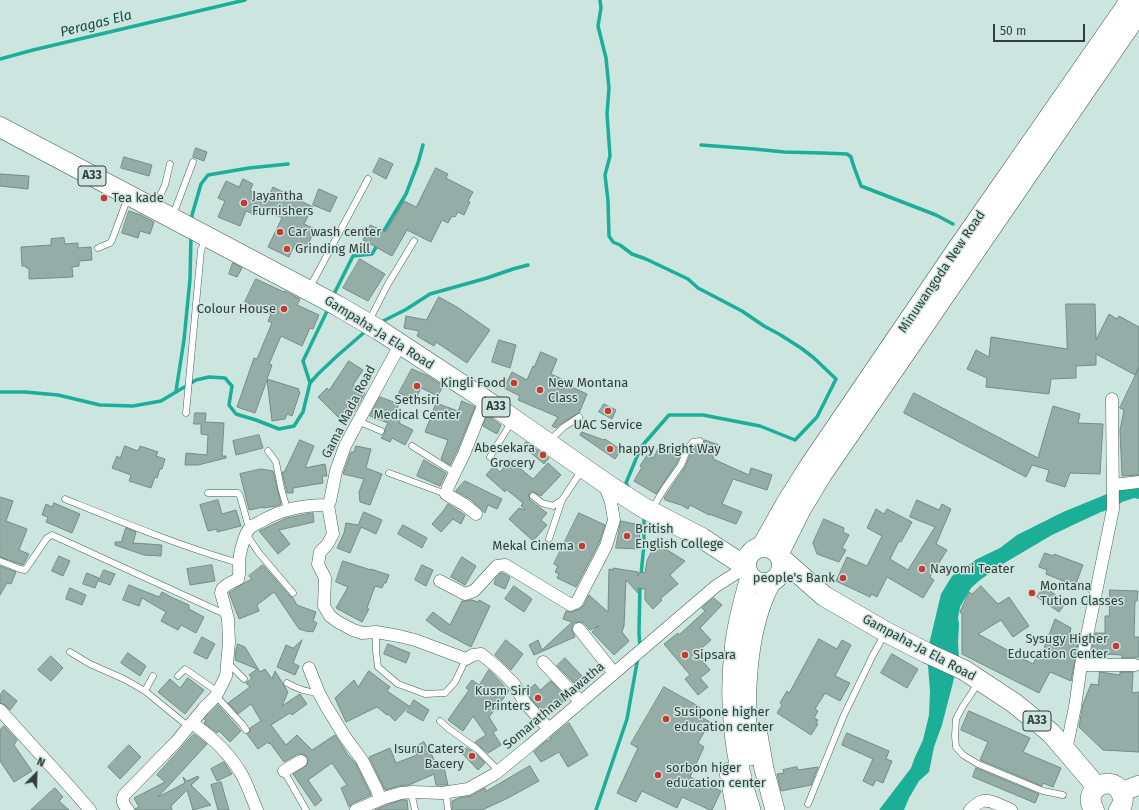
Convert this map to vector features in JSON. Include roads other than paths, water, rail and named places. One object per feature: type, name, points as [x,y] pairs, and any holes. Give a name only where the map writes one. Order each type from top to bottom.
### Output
[{"type":"highway","name":"Gampaha-Ja Ela Road","points":[[0,127],[323,298],[373,327],[647,510],[702,538],[760,560],[886,632],[972,676],[1014,703],[1035,719],[1066,750],[1097,787]]},
{"type":"highway","points":[[760,560],[783,567],[781,573],[772,582]]},
{"type":"highway","name":"Gampaha-Ja Ela Road","points":[[772,582],[824,596]]},
{"type":"highway","points":[[1094,810],[1090,799],[1093,791],[1097,787],[1110,784],[1115,786],[1126,796]]},
{"type":"main road","name":"Minuwangoda New Road","points":[[760,560],[786,501],[813,460],[956,250],[1130,0]]},
{"type":"main road","name":"Minuwangoda New Road","points":[[760,560],[802,508],[826,469],[1139,13]]},
{"type":"main road","points":[[760,560],[739,618],[732,666],[732,682],[733,714],[745,762],[763,810]]},
{"type":"main road","points":[[751,810],[745,762],[748,735],[747,695],[749,666],[754,632],[763,600],[772,582]]},
{"type":"main road","points":[[732,666],[726,684],[723,702],[723,716],[727,764],[736,810]]},
{"type":"main road","points":[[747,695],[753,710],[764,770],[775,810]]},
{"type":"street","name":"Gama Mada Road","points":[[328,505],[336,471],[345,446],[400,345]]},
{"type":"street","points":[[1066,750],[1075,707],[1081,665],[1113,509],[1112,399]]},
{"type":"street","points":[[476,514],[446,494],[448,486],[473,432],[485,401]]},
{"type":"street","points":[[1113,487],[1122,484],[1139,482]]},
{"type":"street","points":[[440,581],[465,594],[474,591],[497,566],[505,565],[571,605],[577,602],[606,546],[614,520],[607,484]]},
{"type":"street","points":[[128,810],[123,803],[124,795],[176,742],[217,694],[226,676],[229,642],[227,615],[221,593],[222,589],[228,584],[238,579],[240,574],[239,563],[248,531],[272,515],[304,506],[328,505],[333,534],[327,545],[320,552],[318,564],[325,578],[324,606],[330,616],[353,630],[362,633],[386,633],[415,640],[466,659],[473,655],[481,654],[514,684],[525,703],[549,729]]},
{"type":"street","name":"Somarathna Mawatha","points":[[356,810],[380,799],[401,792],[446,792],[468,789],[494,774],[581,702],[716,586],[760,560]]},
{"type":"street","points":[[579,629],[614,673]]},
{"type":"street","points":[[543,662],[581,702]]},
{"type":"street","points":[[1081,665],[1135,665]]},
{"type":"street","points":[[309,668],[319,693],[345,737],[362,760],[380,799]]},
{"type":"street","points":[[2,718],[70,787],[90,810]]},
{"type":"street","points":[[190,725],[207,733],[229,757],[243,776],[257,810]]},
{"type":"street","points":[[284,771],[301,761]]},
{"type":"street","points":[[970,810],[978,803],[985,800],[1011,810]]},
{"type":"lane","points":[[186,413],[201,250],[191,228],[193,162]]},
{"type":"lane","points":[[154,209],[165,186],[170,164]]},
{"type":"lane","points":[[323,298],[368,179]]},
{"type":"lane","points":[[98,248],[110,243],[112,240],[128,195]]},
{"type":"lane","points":[[373,327],[388,284],[414,240]]},
{"type":"lane","points":[[548,443],[564,427],[579,417]]},
{"type":"lane","points":[[490,457],[513,420]]},
{"type":"lane","points":[[358,421],[381,431]]},
{"type":"lane","points":[[647,510],[681,464],[688,448],[693,442],[700,441]]},
{"type":"lane","points":[[412,446],[454,473]]},
{"type":"lane","points":[[268,451],[276,462],[287,510]]},
{"type":"lane","points":[[550,539],[562,500],[578,476],[581,466]]},
{"type":"lane","points":[[389,473],[446,494]]},
{"type":"lane","points":[[208,493],[238,493],[248,531],[259,553],[294,593]]},
{"type":"lane","points":[[533,496],[542,503],[553,506],[562,500]]},
{"type":"lane","points":[[64,499],[203,552],[239,563]]},
{"type":"lane","points":[[0,561],[25,570],[48,538],[52,535],[227,615]]},
{"type":"lane","points":[[376,632],[378,667],[398,684],[424,694],[446,692],[455,682],[466,659]]},
{"type":"lane","points":[[808,804],[844,715],[873,655],[886,632]]},
{"type":"lane","points":[[70,652],[90,664],[124,679],[145,691],[190,725]]},
{"type":"lane","points":[[228,662],[244,679]]},
{"type":"lane","points":[[178,676],[185,669],[217,694],[246,730]]},
{"type":"lane","points":[[145,691],[152,676]]},
{"type":"lane","points":[[972,676],[963,706],[956,719],[956,747],[963,755],[978,764],[1043,792],[1063,795]]},
{"type":"lane","points":[[287,683],[308,692],[319,693]]},
{"type":"lane","points":[[440,720],[477,749],[499,770]]},
{"type":"lane","points":[[284,771],[306,810]]},
{"type":"lane","points":[[411,792],[415,810]]},
{"type":"lane","points":[[446,792],[448,810]]},
{"type":"waterway","name":"Peragas Ela","points":[[0,59],[245,0]]},
{"type":"waterway","points":[[600,0],[601,8],[598,26],[606,58],[609,88],[607,114],[610,156],[605,175],[608,201],[609,236],[613,242],[620,245],[632,254],[688,279],[698,288],[742,311],[779,334],[814,358],[836,379],[817,417],[795,440],[760,426],[703,415],[669,415],[641,447],[626,483],[630,490]]},
{"type":"waterway","points":[[382,234],[406,194],[423,145]]},
{"type":"waterway","points":[[701,145],[784,152],[847,154],[851,157],[861,186],[936,215],[953,224]]},
{"type":"waterway","points":[[192,222],[192,215],[201,184],[208,175],[249,168],[288,164]]},
{"type":"waterway","points":[[176,391],[184,340],[190,279],[191,236]]},
{"type":"waterway","points":[[333,296],[353,256],[372,254],[378,244]]},
{"type":"waterway","points":[[379,323],[405,310],[430,294],[528,265]]},
{"type":"waterway","points":[[310,383],[303,361],[329,307]]},
{"type":"waterway","points":[[0,392],[25,392],[58,395],[100,405],[133,406],[161,401],[196,380],[209,377],[225,378],[232,386],[229,405],[236,414],[279,429],[294,426],[303,412],[310,383],[337,356],[367,330]]},
{"type":"waterway","points":[[641,575],[644,544],[644,516]]},
{"type":"waterway","points":[[640,584],[640,647]]},
{"type":"waterway","points":[[596,810],[627,719],[638,657]]},
{"type":"place","name":"Tea kade","points":[[104,198]]},
{"type":"place","name":"Jayantha Furnishers","points":[[244,203]]},
{"type":"place","name":"Car wash center","points":[[280,232]]},
{"type":"place","name":"Grinding Mill","points":[[287,249]]},
{"type":"place","name":"Colour House","points":[[284,309]]},
{"type":"place","name":"Kingli Food","points":[[514,383]]},
{"type":"place","name":"Sethsiri Medical Center","points":[[417,386]]},
{"type":"place","name":"New Montana Class","points":[[540,390]]},
{"type":"place","name":"UAC Service","points":[[608,411]]},
{"type":"place","name":"happy Bright Way","points":[[610,449]]},
{"type":"place","name":"Abesekara Grocery","points":[[543,455]]},
{"type":"place","name":"British English College","points":[[627,536]]},
{"type":"place","name":"Mekal Cinema","points":[[582,546]]},
{"type":"place","name":"Nayomi Teater","points":[[922,569]]},
{"type":"place","name":"people's Bank","points":[[843,578]]},
{"type":"place","name":"Montana Tution Classes","points":[[1032,593]]},
{"type":"place","name":"Sysugy Higher Education Center","points":[[1116,646]]},
{"type":"place","name":"Sipsara","points":[[685,655]]},
{"type":"place","name":"Kusm Siri Printers","points":[[538,698]]},
{"type":"place","name":"Susipone higher education center","points":[[666,719]]},
{"type":"place","name":"Isuru Caters Bacery","points":[[472,756]]},
{"type":"place","name":"sorbon higer education center","points":[[658,775]]}]
